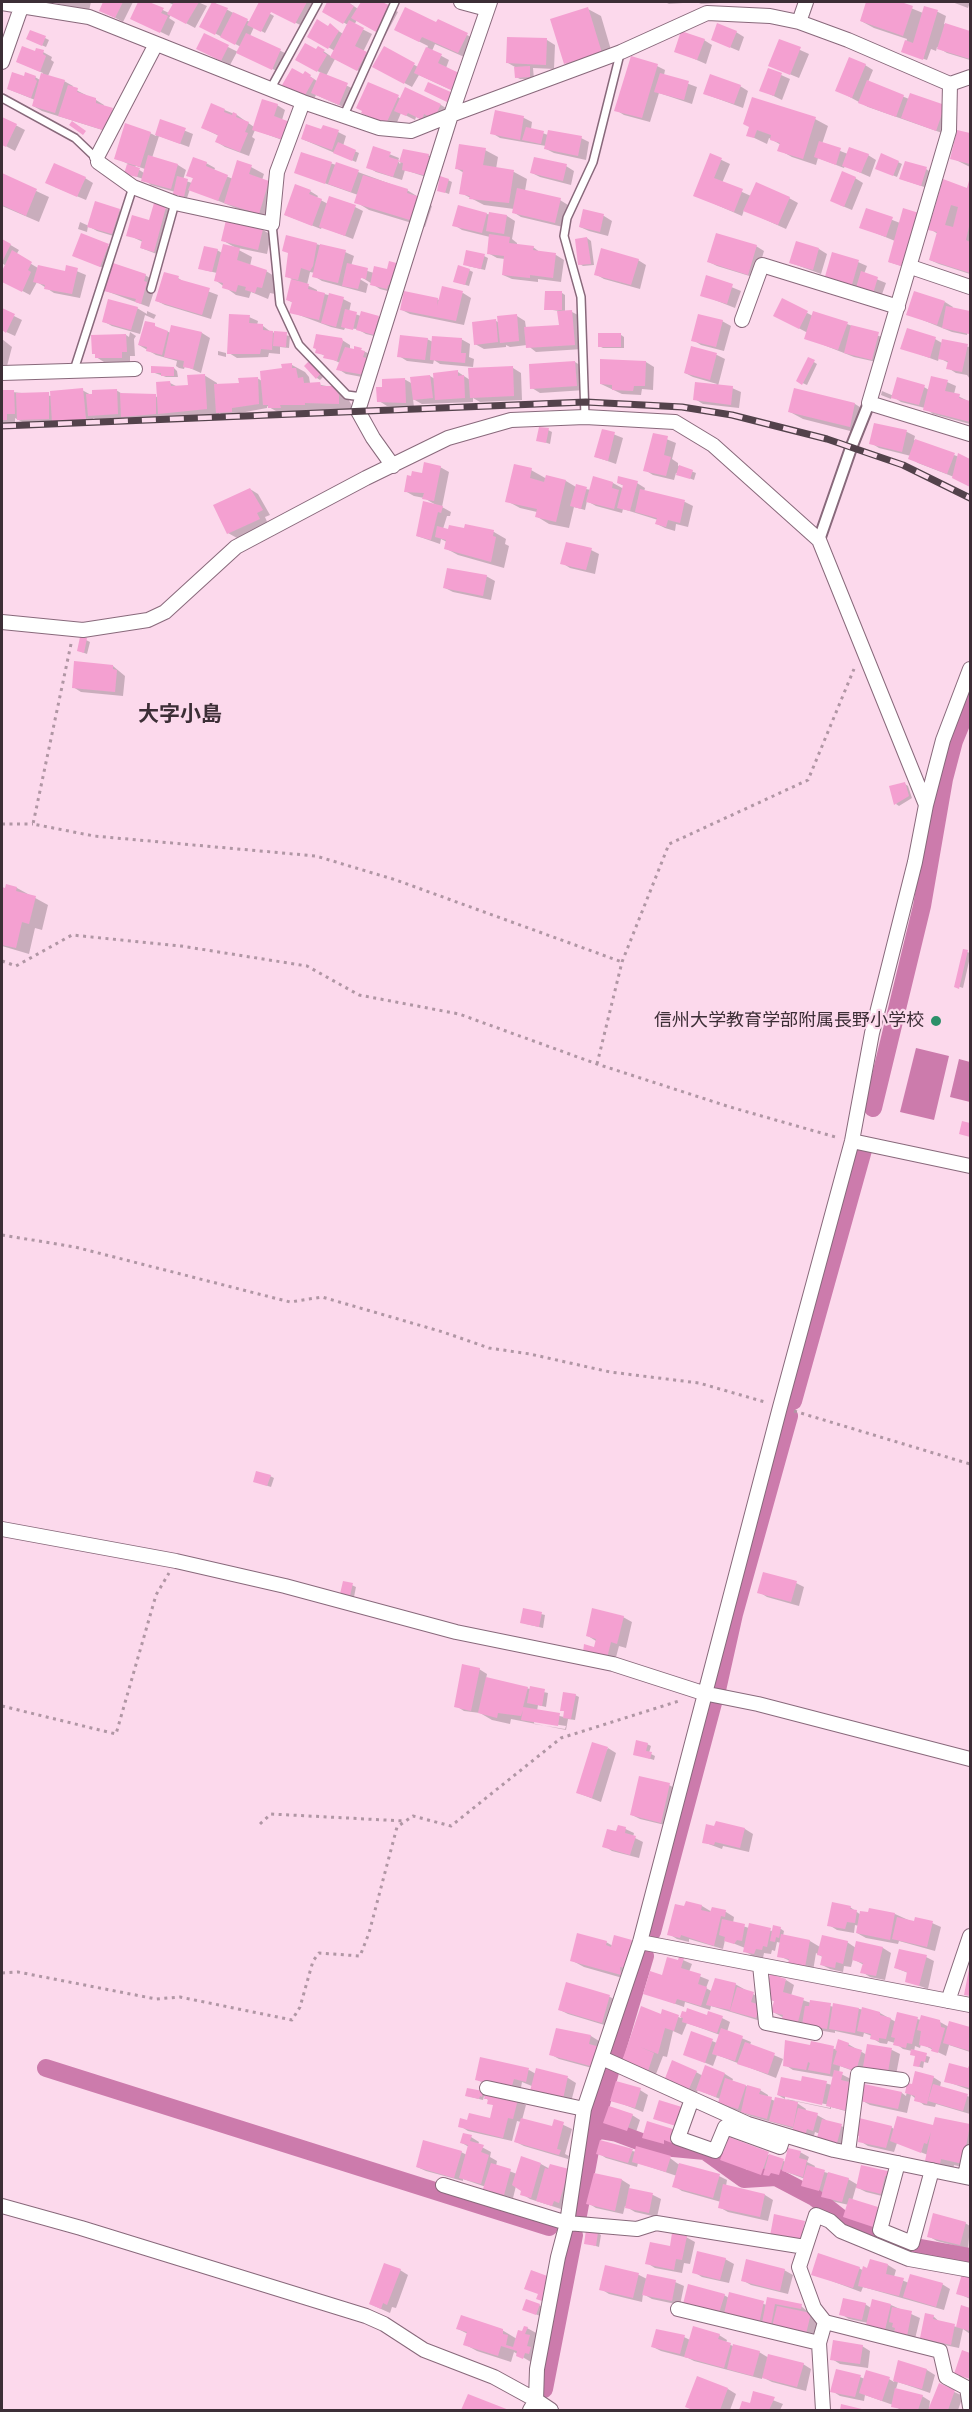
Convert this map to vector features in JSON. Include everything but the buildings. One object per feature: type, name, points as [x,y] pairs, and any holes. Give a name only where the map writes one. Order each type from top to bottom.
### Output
[{"type":"street","points":[[393,466],[373,438],[358,411],[451,115],[489,5],[461,2]]},
{"type":"street","points":[[799,22],[806,2]]},
{"type":"street","points":[[2,3],[21,4],[89,17],[303,102],[379,128],[411,131],[621,52],[707,13],[770,16],[799,22],[848,40],[950,84],[970,77]]},
{"type":"street","points":[[2,62],[21,4]]},
{"type":"street","points":[[156,44],[97,160],[133,187],[175,203],[272,224],[277,172],[303,102]]},
{"type":"street","points":[[819,540],[869,403],[911,267],[949,131],[950,84]]},
{"type":"street","points":[[741,320],[762,266],[898,307]]},
{"type":"street","points":[[911,267],[970,287]]},
{"type":"street","points":[[2,373],[135,369]]},
{"type":"street","points":[[869,403],[970,434]]},
{"type":"street","points":[[2,622],[74,629],[148,620],[165,612],[236,547],[366,478],[448,438],[511,420],[585,417],[675,422],[713,445],[819,540],[926,805]]},
{"type":"street","points":[[533,2405],[537,2369],[558,2257],[567,2223],[584,2109],[640,1942],[852,1141],[872,1033],[915,862],[926,805],[943,740],[970,669]]},
{"type":"street","points":[[852,1141],[970,1166]]},
{"type":"street","points":[[2,1529],[176,1562],[285,1586],[456,1632],[613,1664],[704,1694],[759,1704],[970,1759]]},
{"type":"street","points":[[948,2001],[970,1936]]},
{"type":"street","points":[[640,1942],[970,2005]]},
{"type":"street","points":[[760,1965],[766,2024],[815,2033]]},
{"type":"street","points":[[602,2058],[748,2124],[848,2152],[968,2177],[970,2152]]},
{"type":"street","points":[[848,2152],[858,2074],[902,2080]]},
{"type":"street","points":[[487,2088],[584,2109]]},
{"type":"street","points":[[692,2099],[678,2138],[715,2151],[724,2127],[780,2146],[784,2135]]},
{"type":"street","points":[[898,2163],[880,2230],[912,2243],[933,2170]]},
{"type":"street","points":[[443,2185],[567,2223],[637,2229],[656,2223],[805,2247]]},
{"type":"street","points":[[2,2206],[366,2316],[384,2324],[424,2350],[494,2377],[533,2405],[551,2410]]},
{"type":"street","points":[[970,2270],[909,2259],[841,2231],[830,2221],[816,2215],[799,2267],[814,2308],[825,2322],[940,2351],[946,2377],[968,2388],[970,2409]]},
{"type":"street","points":[[678,2309],[819,2343]]},
{"type":"street","points":[[823,2410],[819,2343],[825,2322]]},
{"type":"lane","points":[[272,88],[318,2]]},
{"type":"lane","points":[[344,115],[395,2]]},
{"type":"lane","points":[[585,417],[581,297],[564,236],[567,218],[593,162],[621,52]]},
{"type":"lane","points":[[2,98],[75,138],[97,160]]},
{"type":"lane","points":[[74,370],[133,187]]},
{"type":"lane","points":[[151,289],[175,203]]},
{"type":"lane","points":[[272,224],[280,304],[299,345],[347,395],[362,397]]},
{"type":"path","points":[[33,824],[74,629]]},
{"type":"path","points":[[597,1064],[622,962],[669,844],[808,780],[863,649]]},
{"type":"path","points":[[2,824],[33,824],[94,836],[316,856],[396,880],[622,962]]},
{"type":"path","points":[[2,961],[16,966],[72,935],[181,946],[307,966],[358,995],[459,1014],[597,1064],[730,1107],[852,1141]]},
{"type":"path","points":[[2,1235],[75,1247],[290,1302],[322,1297],[443,1332],[489,1348],[530,1354],[610,1372],[699,1383],[970,1464]]},
{"type":"path","points":[[2,1706],[116,1734],[156,1595],[176,1562]]},
{"type":"path","points":[[2,1973],[28,1974],[156,1999],[180,1997],[292,2020],[300,2007],[313,1961],[319,1953],[360,1956],[369,1933],[397,1827],[413,1816],[451,1826],[561,1738],[704,1694]]},
{"type":"path","points":[[260,1824],[271,1814],[405,1821]]},
{"type":"shaded area","points":[[916,1048],[949,1056],[934,1120],[900,1112]]},
{"type":"shaded area","points":[[959,1059],[970,1062],[970,1102],[950,1097]]},
{"type":"waterway","points":[[873,1108],[922,906],[944,779],[954,741],[970,702]]},
{"type":"waterway","points":[[793,1401],[863,1150]]},
{"type":"waterway","points":[[717,1690],[734,1614],[789,1416]]},
{"type":"waterway","points":[[652,1932],[713,1703]]},
{"type":"waterway","points":[[616,2053],[645,1956]]},
{"type":"waterway","points":[[46,2068],[549,2227]]},
{"type":"waterway","points":[[578,2215],[594,2129],[610,2072]]},
{"type":"waterway","points":[[594,2129],[617,2133],[652,2146],[705,2151],[744,2179],[776,2177],[814,2197],[851,2226],[910,2246],[970,2257]]},
{"type":"waterway","points":[[544,2389],[574,2235]]},
{"type":"railway","points":[[2,426],[586,402],[682,407],[732,415],[827,439],[903,465],[970,498]]},
{"type":"place","name":"信州大学教育学部附属長野小学校","points":[[936,1021]]},
{"type":"district","name":"大字小島","points":[[180,715]]}]
